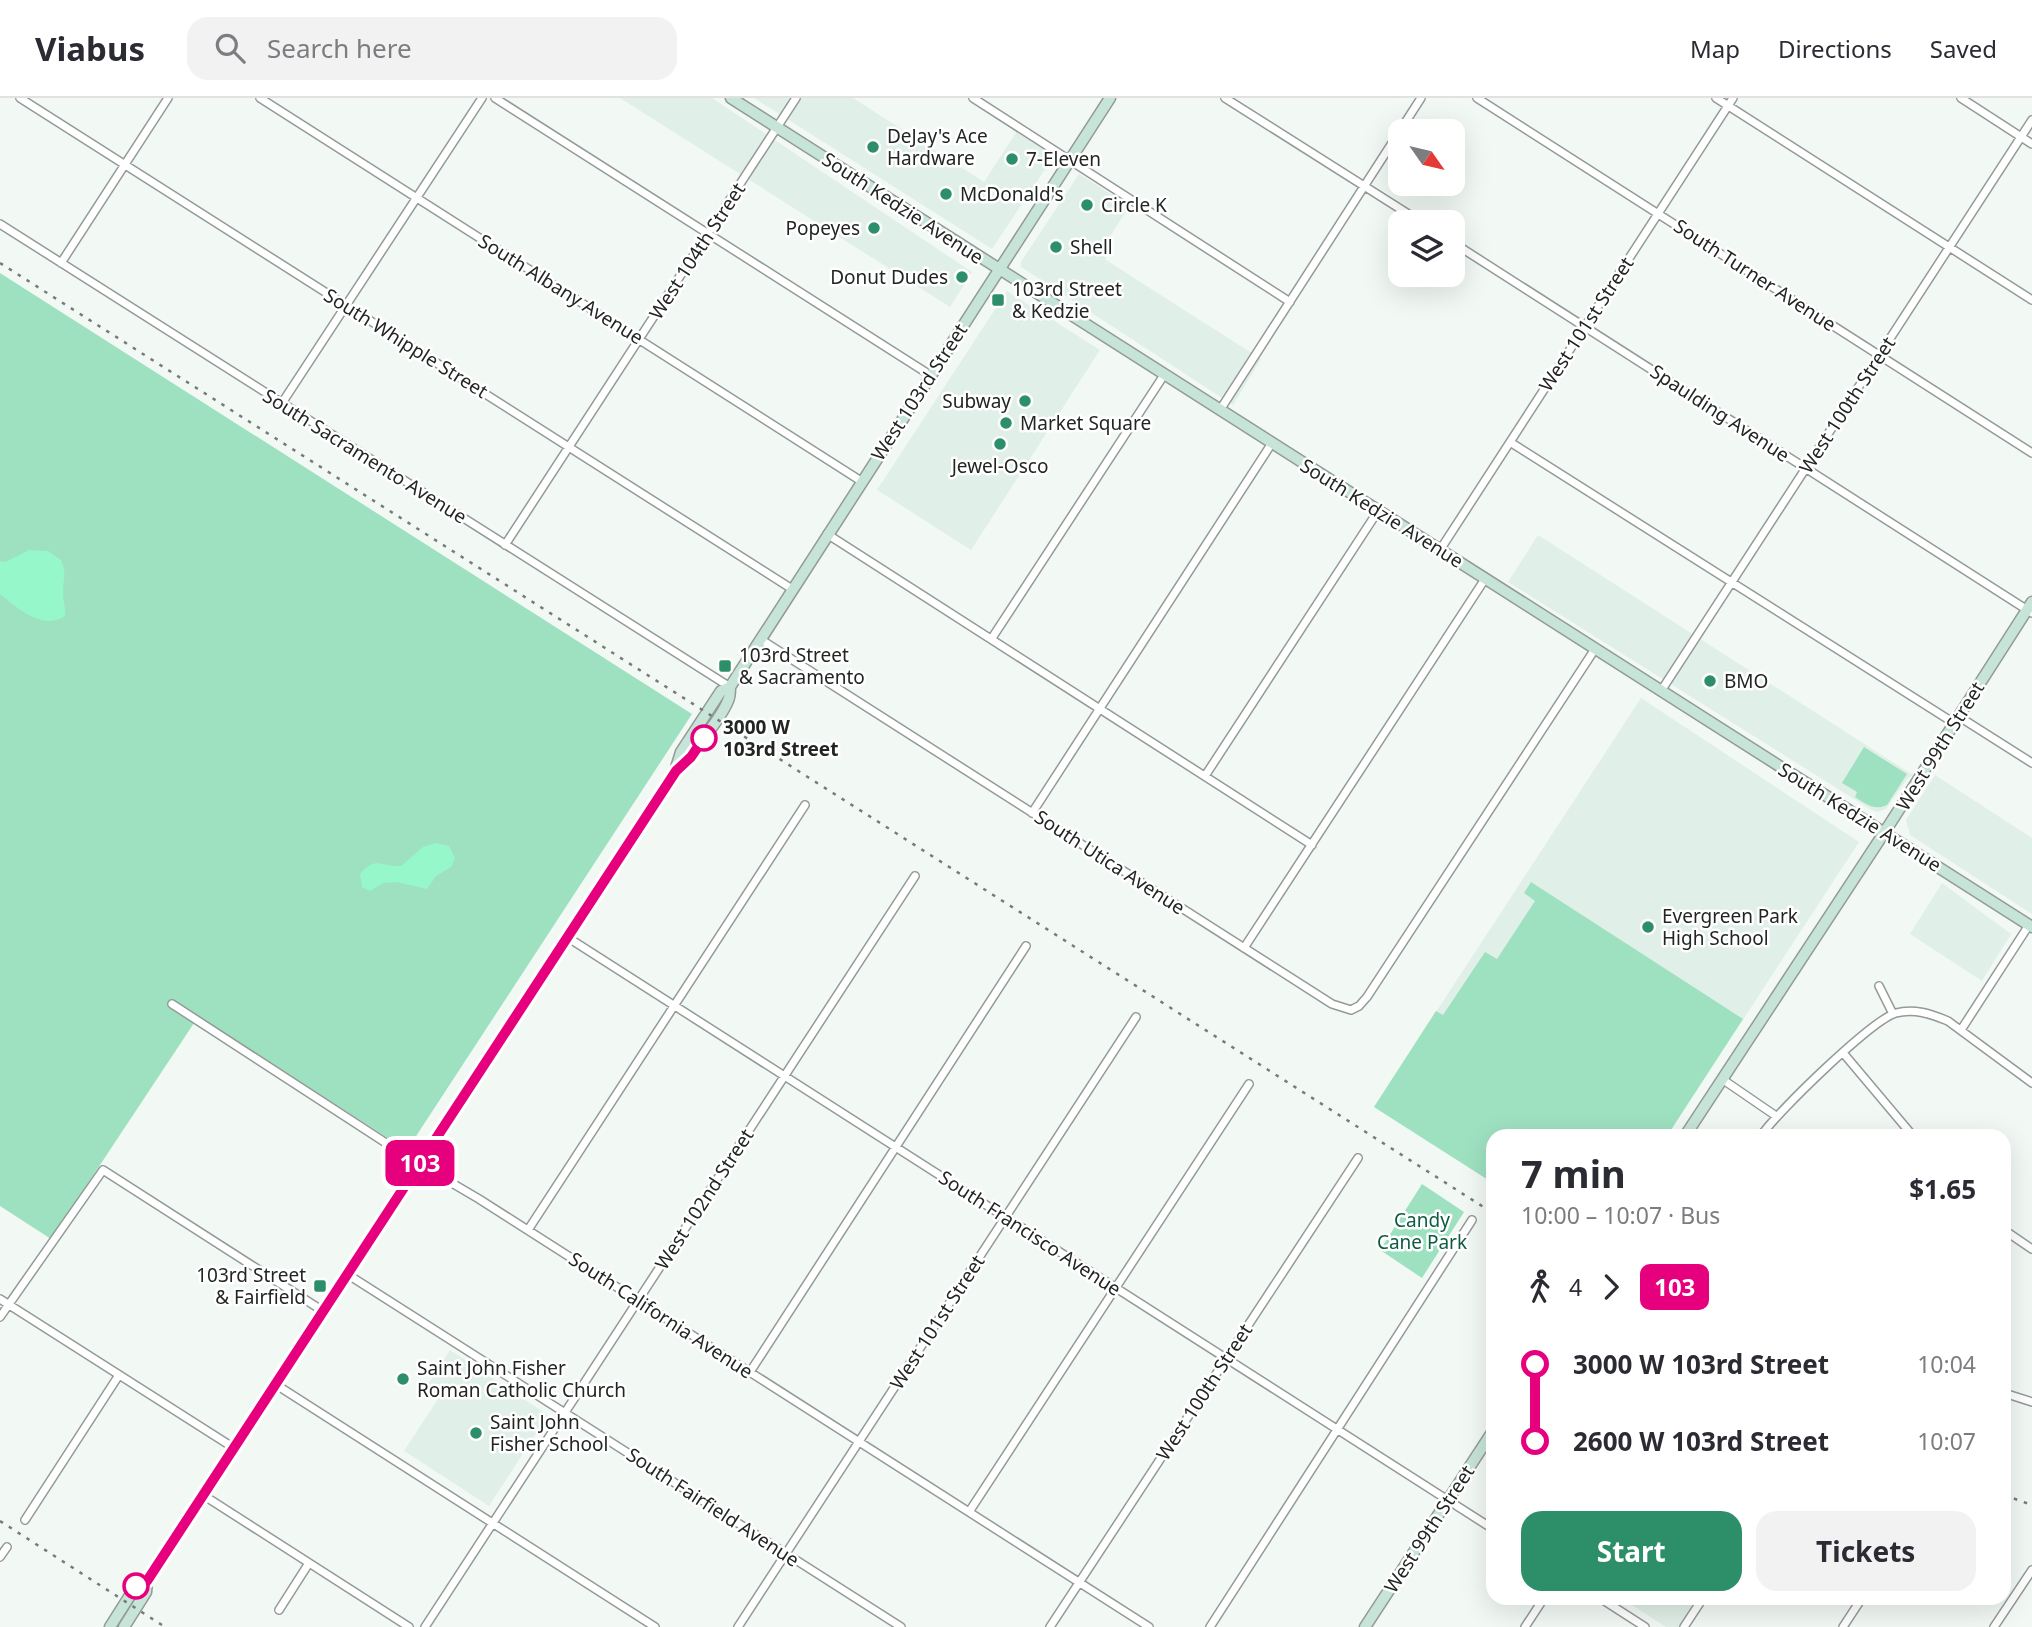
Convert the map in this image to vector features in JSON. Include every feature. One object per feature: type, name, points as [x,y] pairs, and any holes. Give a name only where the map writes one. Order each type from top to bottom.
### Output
[{"type":"main road","name":"South Kedzie Avenue","points":[[732,98],[2030,926]]},
{"type":"main road","name":"West 103rd Street","points":[[124,1627],[146,1592],[147,1581],[275,1384],[676,771],[691,757],[720,714],[730,698],[730,687],[760,639],[1110,98]]},
{"type":"main road","name":"West 99th Street","points":[[1690,1129],[2030,608]]},
{"type":"main road","name":"West 99th Street","points":[[1364,1627],[1486,1442]]},
{"type":"main road","name":"West 103rd Street","points":[[110,1627],[136,1586],[147,1581]]},
{"type":"street","name":"South Whipple Street","points":[[20,98],[792,589]]},
{"type":"street","points":[[61,263],[168,98]]},
{"type":"street","name":"South Albany Avenue","points":[[260,98],[862,481]]},
{"type":"street","points":[[282,403],[482,98]]},
{"type":"street","points":[[495,98],[930,375]]},
{"type":"street","name":"West 104th Street","points":[[505,545],[796,98]]},
{"type":"street","points":[[973,98],[1290,302]]},
{"type":"street","points":[[1225,98],[1401,210]]},
{"type":"street","points":[[1220,410],[1421,98]]},
{"type":"street","name":"South Turner Avenue","points":[[1477,98],[2032,453]]},
{"type":"street","points":[[1716,98],[2032,300]]},
{"type":"street","name":"West 101st Street","points":[[1440,550],[1733,98]]},
{"type":"street","points":[[1961,98],[2032,144]]},
{"type":"street","name":"West 100th Street","points":[[1661,691],[2032,120]]},
{"type":"street","name":"South Sacramento Avenue","points":[[0,224],[730,687]]},
{"type":"street","name":"Spaulding Avenue","points":[[1465,251],[2030,608]]},
{"type":"street","points":[[992,638],[1164,374]]},
{"type":"street","points":[[1510,442],[1956,720],[2032,763]]},
{"type":"street","points":[[1032,813],[1272,443]]},
{"type":"street","points":[[1205,776],[1378,511]]},
{"type":"street","points":[[827,534],[1312,845]]},
{"type":"street","points":[[1244,948],[1485,579]]},
{"type":"street","name":"South Utica Avenue","points":[[760,639],[1332,1004],[1351,1010],[1367,997],[1595,649]]},
{"type":"street","points":[[528,1230],[806,805]]},
{"type":"street","name":"West 102nd Street","points":[[425,1627],[915,876]]},
{"type":"street","points":[[1961,1030],[2030,926]]},
{"type":"street","name":"South Francisco Avenue","points":[[567,937],[1486,1525]]},
{"type":"street","points":[[750,1372],[1026,946]]},
{"type":"street","points":[[1879,986],[1893,1014]]},
{"type":"street","name":"South California Avenue","points":[[172,1004],[406,1156],[528,1230],[1149,1627]]},
{"type":"street","points":[[1766,1129],[1776,1115],[1868,1031],[1893,1014],[1906,1011],[1934,1015],[1961,1030],[2032,1083]]},
{"type":"street","name":"West 101st Street","points":[[738,1627],[1136,1017]]},
{"type":"street","points":[[1844,1054],[1907,1129]]},
{"type":"street","points":[[1722,1079],[1776,1115]]},
{"type":"street","points":[[969,1512],[1249,1084]]},
{"type":"street","name":"West 100th Street","points":[[1050,1627],[1357,1158]]},
{"type":"street","points":[[0,1317],[103,1170],[323,1311]]},
{"type":"street","points":[[1210,1627],[1472,1220]]},
{"type":"street","points":[[2011,1234],[2032,1248]]},
{"type":"street","name":"South Fairfield Avenue","points":[[347,1274],[901,1627]]},
{"type":"street","points":[[0,1299],[234,1448]]},
{"type":"street","points":[[25,1520],[119,1375]]},
{"type":"street","points":[[275,1384],[655,1627]]},
{"type":"street","points":[[2011,1395],[2032,1402]]},
{"type":"street","points":[[203,1495],[409,1627]]},
{"type":"street","points":[[0,1558],[6,1547]]},
{"type":"street","points":[[279,1609],[309,1563]]},
{"type":"street","points":[[2011,1602],[2032,1570]]},
{"type":"street","points":[[1525,1627],[1539,1605]]},
{"type":"street","points":[[1611,1605],[1646,1627]]},
{"type":"street","points":[[1684,1627],[1698,1605]]},
{"type":"street","points":[[1843,1627],[1857,1605]]},
{"type":"street","points":[[1994,1627],[2009,1605]]},
{"type":"shaded area","points":[[620,98],[712,98],[972,272],[950,307]]},
{"type":"shaded area","points":[[754,98],[853,98],[984,182],[1019,128],[1056,153],[992,249]]},
{"type":"shaded area","points":[[1079,174],[1130,206],[1104,245],[1106,260],[1261,359],[1233,405],[1021,267],[1021,262]]},
{"type":"shaded area","name":"Market Square","points":[[1007,291],[1100,350],[971,550],[877,490]]},
{"type":"shaded area","points":[[1538,535],[1913,775],[1907,779],[1886,809],[1878,812],[1870,809],[1508,582]]},
{"type":"shaded area","points":[[29,550],[48,551],[63,564],[65,616],[57,620],[48,621],[31,616],[0,594],[0,561],[6,562]]},
{"type":"shaded area","name":"Evergreen Park High School","points":[[1641,698],[1859,842],[1672,1129],[1486,1129],[1486,1179],[1374,1107]]},
{"type":"shaded area","points":[[1935,775],[2032,838],[2032,914],[1910,835],[1906,820]]},
{"type":"shaded area","points":[[436,843],[449,846],[455,858],[451,867],[436,876],[427,889],[397,882],[383,883],[370,891],[362,887],[360,874],[370,865],[379,863],[401,866],[423,847]]},
{"type":"shaded area","points":[[1942,883],[2011,934],[1982,981],[1910,934]]},
{"type":"shaded area","name":"Saint John Fisher School","points":[[450,1350],[548,1415],[489,1506],[404,1451],[438,1399],[425,1389]]},
{"type":"shaded area","points":[[1632,1605],[1693,1605],[1679,1627],[1666,1627]]},
{"type":"green space","points":[[0,273],[692,714],[407,1150],[198,1017],[51,1239],[0,1206]]},
{"type":"green space","points":[[1864,747],[1907,774],[1887,805],[1882,807],[1863,802],[1855,797],[1857,792],[1842,783]]},
{"type":"green space","points":[[1531,882],[1743,1019],[1672,1129],[1486,1129],[1486,1179],[1374,1107],[1436,1011],[1443,1015],[1485,952],[1497,959],[1535,901],[1524,893]]},
{"type":"green space","name":"Candy Cane Park","points":[[1422,1184],[1464,1212],[1422,1278],[1380,1250]]},
{"type":"railway","points":[[0,263],[1486,1209]]},
{"type":"railway","points":[[2011,1498],[2032,1505]]},
{"type":"railway","points":[[0,1521],[165,1627]]},
{"type":"bus line","name":"103","points":[[136,1586],[147,1581],[676,771],[691,757],[704,738]]},
{"type":"place","name":"DeJay's Ace Hardware","points":[[873,147]]},
{"type":"place","name":"7-Eleven","points":[[1012,159]]},
{"type":"place","name":"McDonald's","points":[[946,194]]},
{"type":"place","name":"Circle K","points":[[1087,205]]},
{"type":"place","name":"Popeyes","points":[[874,228]]},
{"type":"place","name":"Shell","points":[[1056,247]]},
{"type":"place","name":"Donut Dudes","points":[[962,277]]},
{"type":"place","name":"103rd Street & Kedzie","points":[[998,300]]},
{"type":"place","name":"Subway","points":[[1025,401]]},
{"type":"place","name":"Market Square","points":[[1006,423]]},
{"type":"place","name":"Jewel-Osco","points":[[1000,444]]},
{"type":"place","name":"103rd Street & Sacramento","points":[[725,666]]},
{"type":"place","name":"BMO","points":[[1710,681]]},
{"type":"place","name":"3000 W 103rd Street","points":[[704,738]]},
{"type":"place","name":"Evergreen Park High School","points":[[1648,927]]},
{"type":"place","name":"103rd Street & Fairfield","points":[[320,1286]]},
{"type":"place","name":"Saint John Fisher Roman Catholic Church","points":[[403,1379]]},
{"type":"place","name":"Saint John Fisher School","points":[[476,1433]]}]
